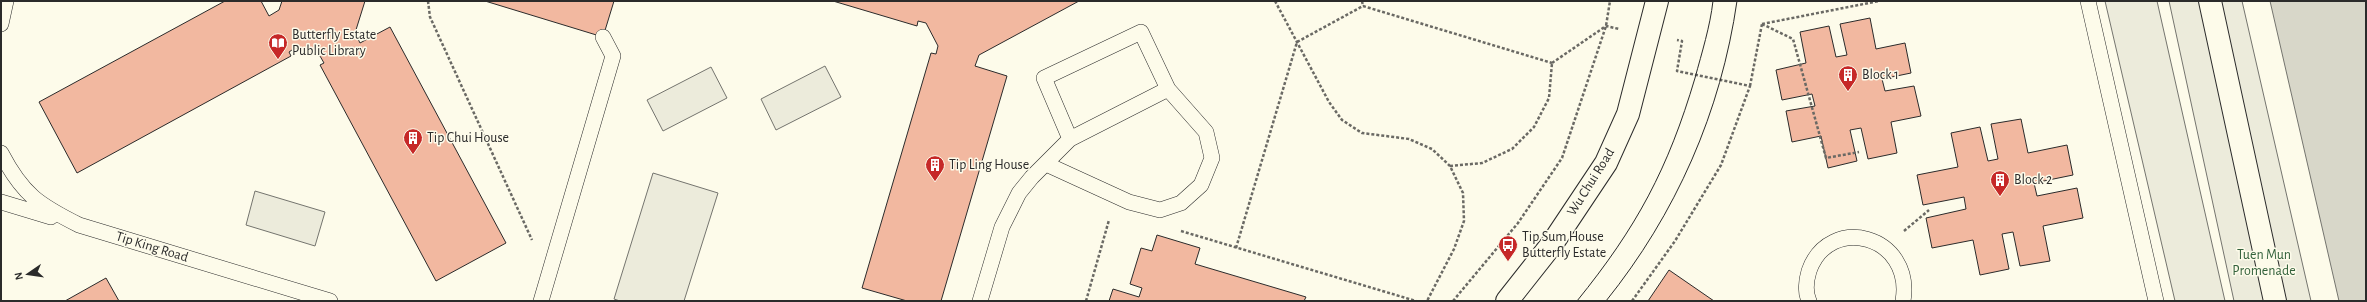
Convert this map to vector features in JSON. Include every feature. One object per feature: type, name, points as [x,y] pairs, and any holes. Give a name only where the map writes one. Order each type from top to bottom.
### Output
[{"type":"street","name":"Wu Chui Road","points":[[1507,301],[1552,244],[1606,163],[1628,114],[1657,1]]},
{"type":"street","points":[[2210,1],[2275,301]]},
{"type":"lane","points":[[1,24],[6,1]]},
{"type":"lane","points":[[2088,1],[2156,301]]},
{"type":"lane","points":[[1046,164],[1130,202],[1160,210],[1181,203],[1201,185],[1212,158],[1206,132],[1168,89],[1141,32],[1044,78],[1070,139]]},
{"type":"lane","points":[[541,301],[614,56],[603,36]]},
{"type":"lane","points":[[980,301],[1002,227],[1019,193],[1070,139],[1168,89]]},
{"type":"lane","name":"Tip King Road","points":[[1,154],[15,179],[44,207],[79,225],[330,301]]},
{"type":"lane","points":[[1,202],[79,225]]},
{"type":"lane","points":[[1809,301],[1807,280],[1812,263],[1822,250],[1837,241],[1854,237],[1870,240],[1885,247],[1896,259],[1903,273],[1905,289],[1903,301]]},
{"type":"path","points":[[428,1],[430,17],[532,242]]},
{"type":"path","points":[[1275,1],[1329,102],[1342,120],[1362,133],[1409,139],[1432,149],[1450,166],[1463,192],[1464,221],[1454,249],[1427,301]]},
{"type":"path","points":[[1362,1],[1364,6]]},
{"type":"path","points":[[1453,301],[1518,223],[1562,158],[1602,41],[1610,1]]},
{"type":"path","points":[[1762,24],[1879,1]]},
{"type":"path","points":[[1236,248],[1297,42],[1364,6],[1552,63],[1549,98],[1534,127],[1512,149],[1482,163],[1450,166]]},
{"type":"path","points":[[1632,301],[1675,241],[1721,165],[1750,86],[1762,24]]},
{"type":"path","points":[[1762,24],[1793,39],[1826,158],[1859,152]]},
{"type":"path","points":[[1720,81],[1750,86]]},
{"type":"path","points":[[1885,247],[1930,210]]},
{"type":"path","points":[[1086,301],[1110,218]]},
{"type":"path","points":[[1178,231],[1416,301]]},
{"type":"green space","points":[[2105,1],[2157,1],[2225,301],[2175,301]]},
{"type":"green space","name":"Tuen Mun Promenade","points":[[2169,1],[2242,1],[2311,301],[2234,301]]},
{"type":"green space","points":[[825,66],[841,97],[776,130],[761,99]]},
{"type":"green space","points":[[711,67],[727,98],[663,131],[647,100]]},
{"type":"green space","points":[[653,173],[718,193],[684,301],[620,301],[614,299]]},
{"type":"green space","points":[[255,191],[325,212],[315,246],[246,225]]},
{"type":"shaded area","points":[[2270,1],[2366,1],[2366,301],[2339,301]]},
{"type":"building","name":"Tip Chui House","points":[[225,1],[261,1],[269,16],[279,10],[282,1],[365,1],[355,33],[360,43],[390,27],[506,243],[436,281],[320,65],[324,63],[320,56],[295,48],[289,52],[291,56],[77,173],[39,102]]},
{"type":"building","points":[[485,1],[614,1],[603,37]]},
{"type":"building","name":"Tip Ling House","points":[[833,1],[1079,1],[979,55],[975,66],[1007,76],[941,301],[907,301],[862,288],[931,53],[936,54],[938,46],[926,23],[918,21],[917,26]]},
{"type":"building","name":"Block 1","points":[[1870,18],[1876,49],[1905,43],[1911,73],[1882,79],[1885,91],[1914,86],[1921,116],[1891,122],[1897,153],[1868,159],[1861,128],[1850,130],[1857,161],[1828,168],[1821,136],[1792,142],[1786,111],[1815,106],[1812,94],[1782,100],[1776,70],[1806,63],[1800,32],[1829,26],[1836,57],[1847,55],[1840,24]]},
{"type":"building","name":"Block 2","points":[[2021,119],[2028,153],[2067,145],[2073,175],[2034,183],[2037,196],[2077,188],[2083,218],[2043,226],[2050,261],[2020,266],[2013,232],[2002,234],[2009,269],[1980,275],[1973,240],[1932,248],[1926,218],[1966,209],[1964,197],[1923,205],[1917,175],[1958,167],[1951,133],[1980,127],[1988,161],[1998,159],[1991,124]]},
{"type":"building","points":[[1157,235],[1200,248],[1195,264],[1306,297],[1304,301],[1109,301],[1113,289],[1139,297],[1142,288],[1130,284],[1141,248],[1152,251]]},
{"type":"building","points":[[1669,270],[1714,301],[1648,301]]},
{"type":"building","points":[[106,278],[119,301],[65,301]]},
{"type":"tram line","points":[[1577,301],[1617,248],[1634,222],[1662,169],[1685,111],[1708,30],[1713,1]]},
{"type":"tram line","points":[[1606,301],[1631,268],[1654,233],[1692,160],[1707,122],[1720,82],[1730,42],[1737,1]]},
{"type":"place","name":"Butterfly Estate Public Library","points":[[278,60]]},
{"type":"place","name":"Block 1","points":[[1848,92]]},
{"type":"place","name":"Tip Chui House","points":[[413,155]]},
{"type":"place","name":"Tip Ling House","points":[[935,182]]},
{"type":"place","name":"Block 2","points":[[2000,197]]},
{"type":"place","name":"Tip Sum House Butterfly Estate","points":[[1508,262]]}]
